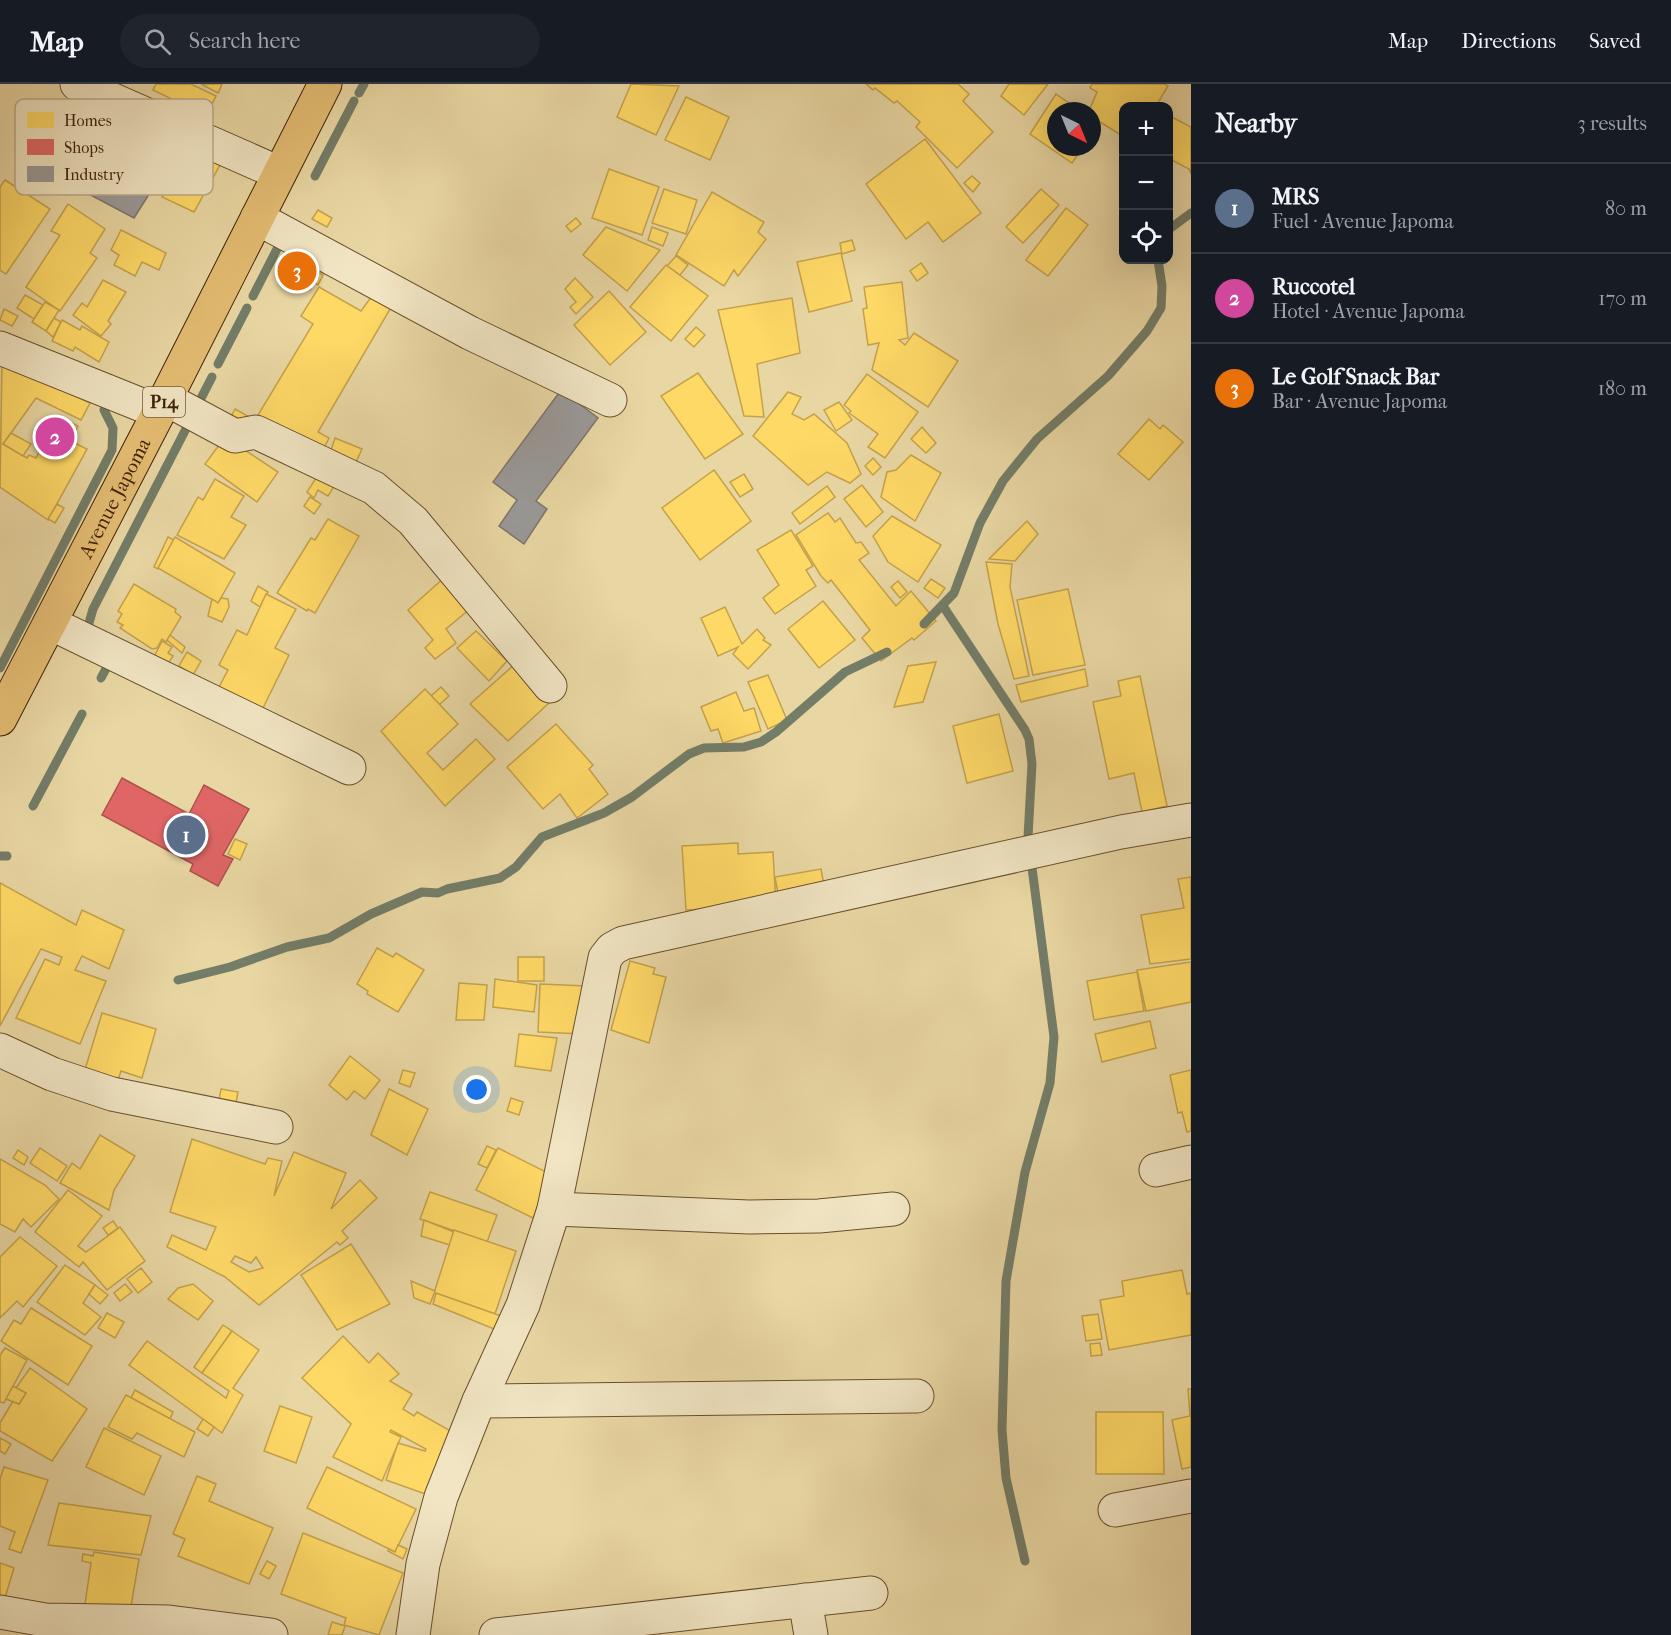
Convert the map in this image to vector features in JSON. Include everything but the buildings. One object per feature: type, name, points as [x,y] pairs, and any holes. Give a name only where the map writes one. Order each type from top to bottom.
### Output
[{"type":"main road","name":"Avenue Japoma","points":[[0,719],[326,84]]},
{"type":"street","points":[[77,84],[111,99]]},
{"type":"street","points":[[213,143],[279,172]]},
{"type":"street","points":[[257,218],[459,328],[610,400]]},
{"type":"street","points":[[0,348],[162,406],[235,436],[256,432],[374,488],[413,521],[550,686]]},
{"type":"street","points":[[50,623],[349,768]]},
{"type":"street","points":[[413,1635],[423,1564],[435,1519],[479,1401],[523,1305],[554,1209],[605,958],[612,949],[622,943],[1086,840],[1191,820]]},
{"type":"street","points":[[0,1050],[52,1074],[112,1094],[276,1127]]},
{"type":"street","points":[[1156,1170],[1191,1162]]},
{"type":"street","points":[[554,1209],[749,1217],[819,1216],[893,1209]]},
{"type":"street","points":[[479,1401],[916,1396]]},
{"type":"street","points":[[1115,1510],[1191,1496]]},
{"type":"street","points":[[496,1635],[871,1593]]},
{"type":"street","points":[[805,1600],[811,1635]]},
{"type":"street","points":[[0,1612],[65,1621],[169,1622],[271,1635]]},
{"type":"waterway","points":[[359,93],[364,84]]},
{"type":"waterway","points":[[315,176],[354,101]]},
{"type":"waterway","points":[[1173,226],[1191,213]]},
{"type":"waterway","points":[[253,296],[277,249]]},
{"type":"waterway","points":[[924,624],[954,593],[980,523],[1003,481],[1037,439],[1108,376],[1147,331],[1161,308],[1162,286],[1159,264]]},
{"type":"waterway","points":[[218,364],[247,308]]},
{"type":"waterway","points":[[196,408],[212,377]]},
{"type":"waterway","points":[[0,668],[112,450],[113,428],[104,410]]},
{"type":"waterway","points":[[89,635],[89,623],[93,609],[190,421]]},
{"type":"waterway","points":[[943,606],[1025,730],[1029,739],[1032,764],[1028,837],[1054,1037],[1050,1083],[1025,1172],[1006,1281],[1002,1430],[1006,1478],[1025,1561]]},
{"type":"waterway","points":[[178,980],[230,967],[287,947],[329,938],[371,914],[422,892],[438,893],[500,878],[516,867],[542,837],[604,813],[632,797],[689,754],[704,748],[744,747],[761,742],[776,732],[845,672],[887,652]]},
{"type":"waterway","points":[[101,678],[109,663],[113,665]]},
{"type":"waterway","points":[[33,806],[82,714]]},
{"type":"waterway","points":[[0,856],[7,856]]},
{"type":"place","name":"Le Golf Snack Bar","points":[[297,271]]},
{"type":"place","name":"Ruccotel","points":[[55,437]]},
{"type":"place","name":"MRS","points":[[186,835]]}]
